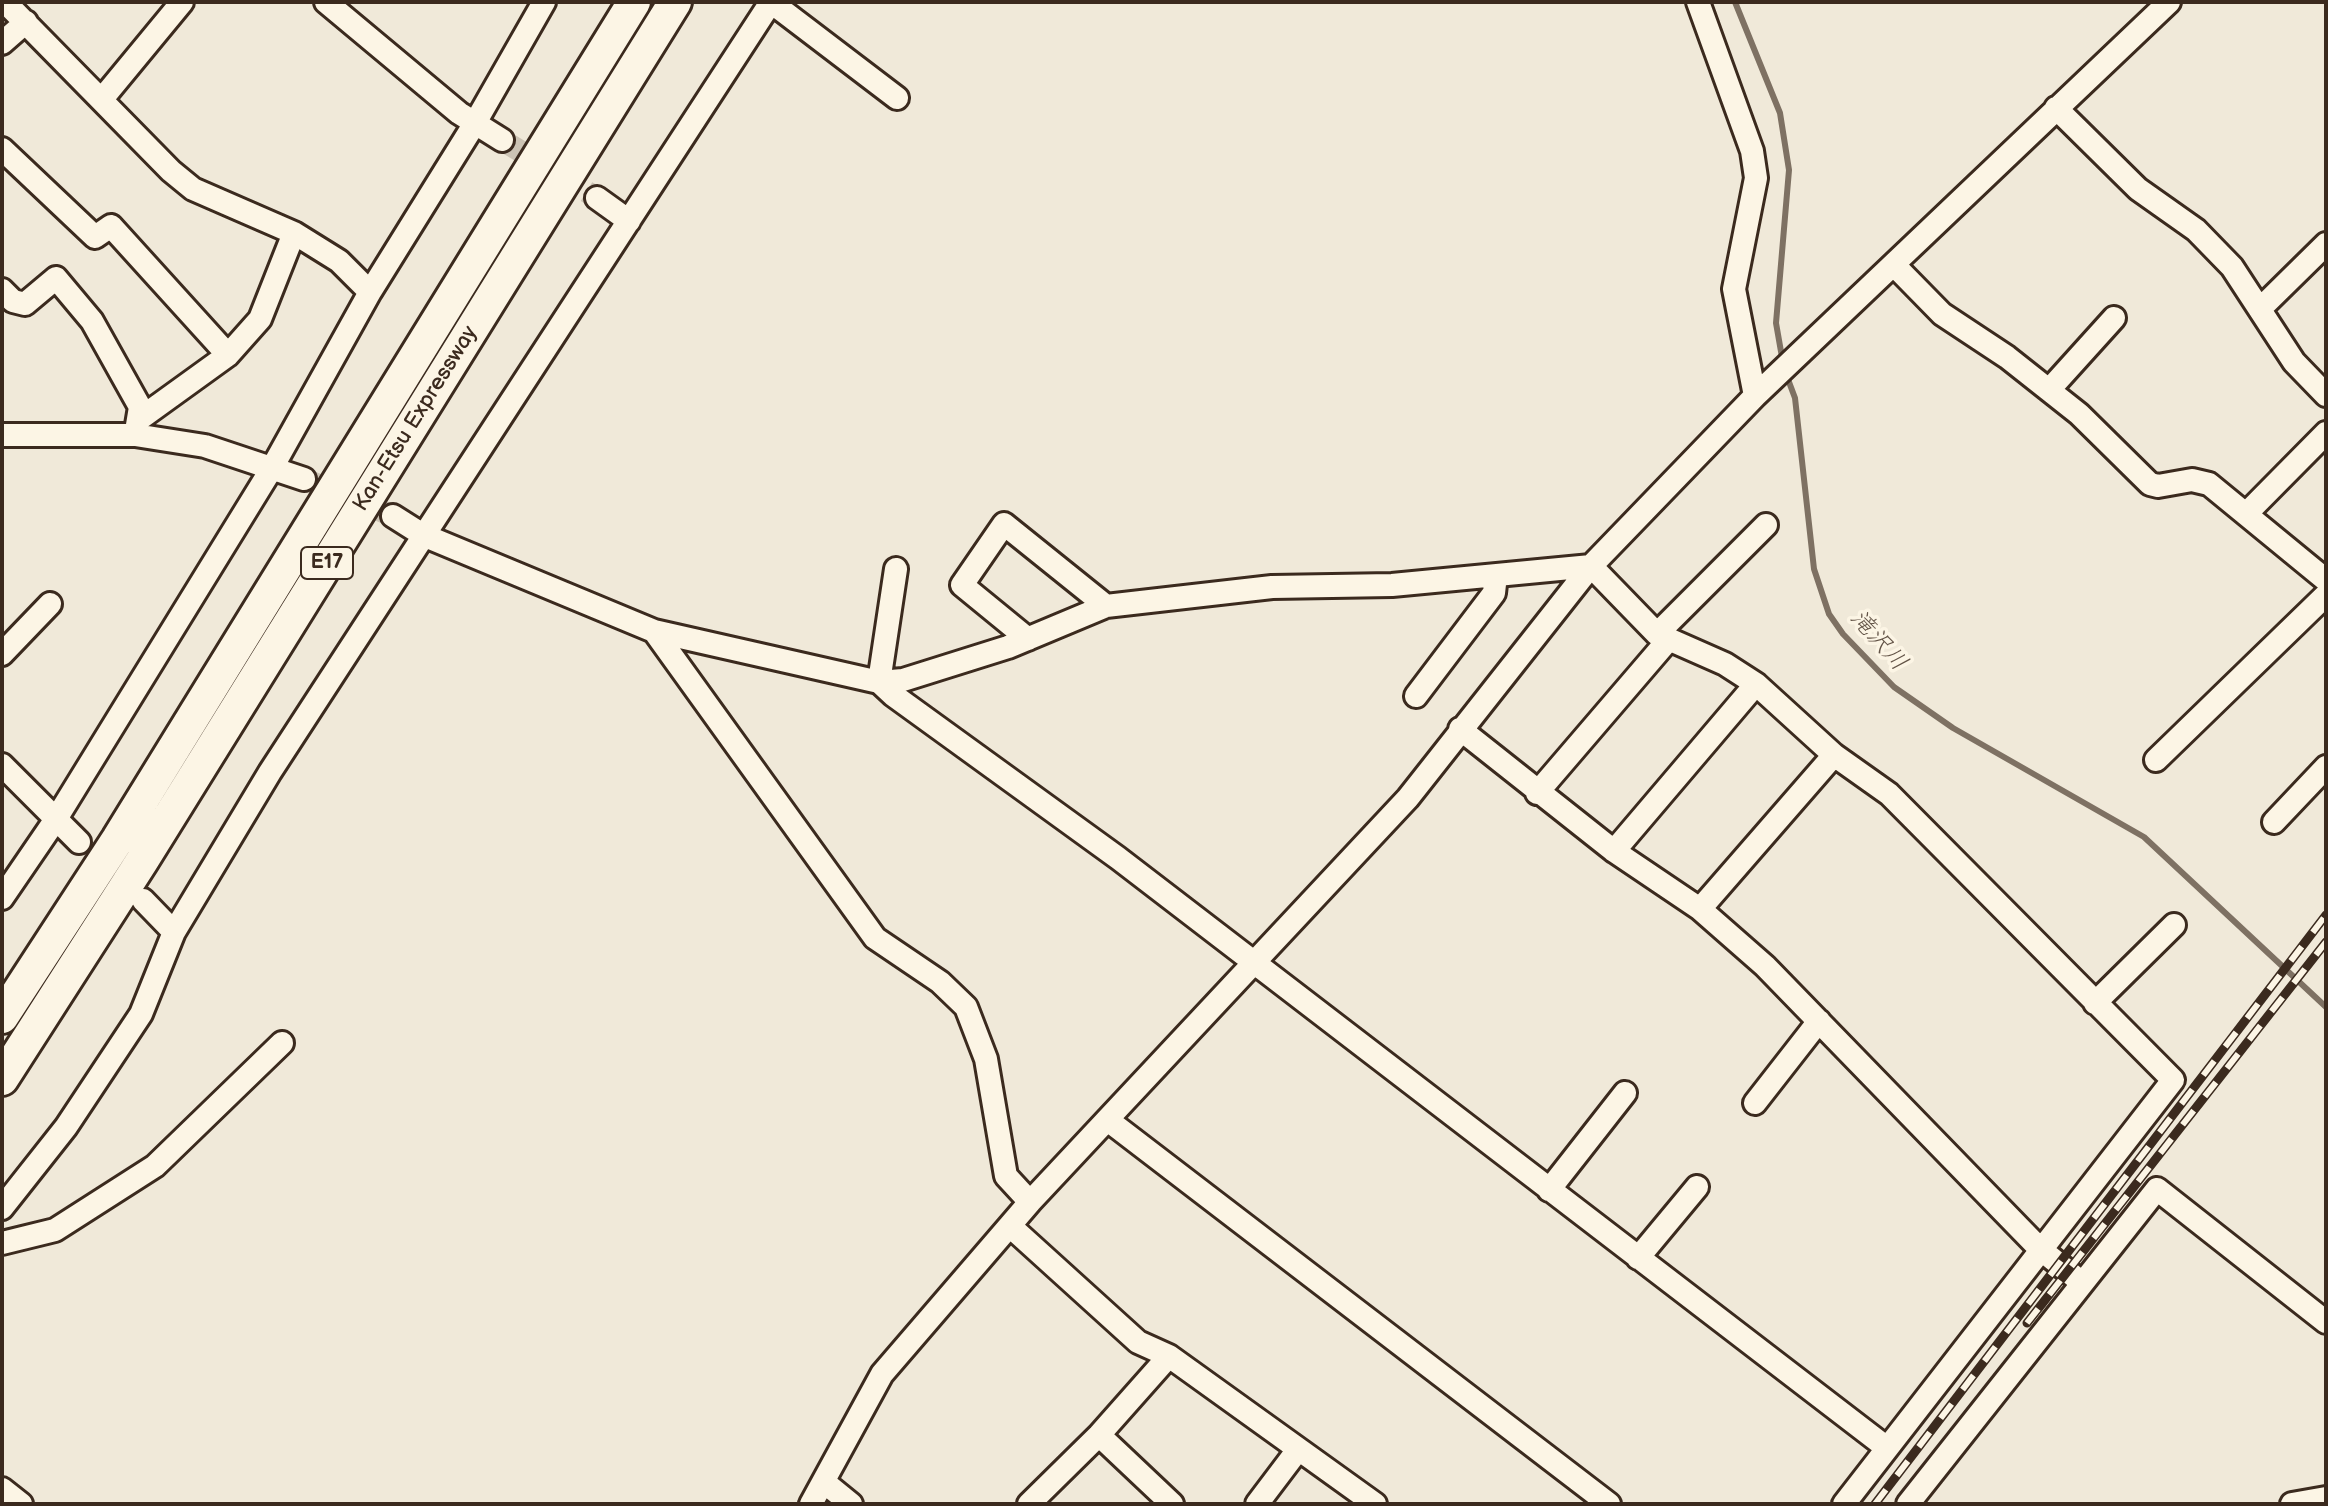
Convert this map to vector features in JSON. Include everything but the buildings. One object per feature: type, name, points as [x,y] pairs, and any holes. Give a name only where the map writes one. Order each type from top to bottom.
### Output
[{"type":"highway","name":"Kan-Etsu Expressway","points":[[2,1017],[118,839],[634,2]]},
{"type":"highway","name":"Kan-Etsu Expressway","points":[[2,1079],[142,861],[675,2]]},
{"type":"street","points":[[5,2],[193,189],[294,233],[339,261],[370,292]]},
{"type":"street","points":[[102,99],[182,2]]},
{"type":"street","points":[[326,2],[459,113],[502,140]]},
{"type":"street","points":[[2,898],[56,819],[272,468],[370,292],[475,123],[544,2]]},
{"type":"street","points":[[2,1208],[66,1127],[141,1014],[174,932],[270,772],[771,2],[897,98]]},
{"type":"street","points":[[1698,2],[1756,178],[1734,289],[1755,396]]},
{"type":"street","points":[[811,1504],[882,1374],[1030,1202],[1408,798],[1591,566],[1755,396],[2169,2]]},
{"type":"street","points":[[2,43],[26,22]]},
{"type":"street","points":[[2056,108],[2138,189],[2196,230],[2232,267],[2294,362],[2326,395]]},
{"type":"street","points":[[2,149],[95,237],[111,226],[228,355]]},
{"type":"street","points":[[597,198],[629,221]]},
{"type":"street","points":[[136,427],[228,355],[260,319],[294,233]]},
{"type":"street","points":[[2261,308],[2326,244]]},
{"type":"street","points":[[1894,265],[1942,314],[2079,414],[2150,484],[2200,480],[2326,580]]},
{"type":"street","points":[[2,290],[13,301],[25,304],[56,278],[92,321],[116,361],[140,407],[136,427]]},
{"type":"street","points":[[2049,390],[2114,318]]},
{"type":"street","points":[[2,435],[136,427],[304,479]]},
{"type":"street","points":[[2246,514],[2326,433]]},
{"type":"street","points":[[393,516],[423,535],[654,631],[879,682],[903,680],[1028,639],[1106,606],[1272,587],[1392,585],[1591,566],[1663,636],[1725,664],[1756,684],[1834,755],[1889,794],[2173,1080],[2039,1248],[1844,1504]]},
{"type":"street","points":[[1028,639],[962,585],[1004,524],[1106,606]]},
{"type":"street","points":[[1537,793],[1663,636],[1766,525]]},
{"type":"street","points":[[879,682],[896,569]]},
{"type":"street","points":[[1416,696],[1494,593],[1496,575]]},
{"type":"street","points":[[2156,760],[2326,595]]},
{"type":"street","points":[[2,654],[50,604]]},
{"type":"street","points":[[654,631],[875,938],[940,982],[966,1007],[986,1059],[1006,1176],[1030,1202]]},
{"type":"street","points":[[879,682],[921,717],[1118,858],[1887,1448]]},
{"type":"street","points":[[1614,851],[1756,684]]},
{"type":"street","points":[[1460,729],[1614,851],[1700,909],[1765,966],[2039,1248],[2081,1282]]},
{"type":"street","points":[[1700,909],[1834,755]]},
{"type":"street","points":[[2,765],[79,842]]},
{"type":"street","points":[[2274,822],[2326,767]]},
{"type":"street","points":[[143,900],[174,932]]},
{"type":"street","points":[[2095,1003],[2174,925]]},
{"type":"street","points":[[1755,1103],[1819,1021]]},
{"type":"street","points":[[2,1243],[55,1230],[155,1166],[282,1043]]},
{"type":"street","points":[[1549,1190],[1625,1093]]},
{"type":"street","points":[[1109,1121],[1609,1504]]},
{"type":"street","points":[[1638,1258],[1697,1187]]},
{"type":"street","points":[[1908,1504],[2157,1189],[2326,1322]]},
{"type":"street","points":[[1010,1226],[1138,1342],[1169,1356],[1297,1451],[1375,1504]]},
{"type":"street","points":[[1032,1503],[1099,1435],[1169,1356]]},
{"type":"street","points":[[1099,1435],[1172,1504]]},
{"type":"street","points":[[1257,1504],[1297,1451]]},
{"type":"street","points":[[824,1482],[851,1504]]},
{"type":"street","points":[[2,1489],[21,1504]]},
{"type":"street","points":[[2292,1504],[2319,1496],[2326,1498]]},
{"type":"waterway","name":"滝沢川","points":[[1735,2],[1780,113],[1789,170],[1776,323],[1783,363]]},
{"type":"waterway","name":"滝沢川","points":[[1786,374],[1795,398],[1814,569],[1829,614],[1843,634],[1894,687],[1953,728],[2144,837],[2326,1007]]},
{"type":"tunnel","points":[[502,140],[597,198]]},
{"type":"tunnel","points":[[304,479],[393,516]]},
{"type":"railway","points":[[1875,1504],[2326,915]]},
{"type":"railway","points":[[2027,1323],[2326,942]]}]
